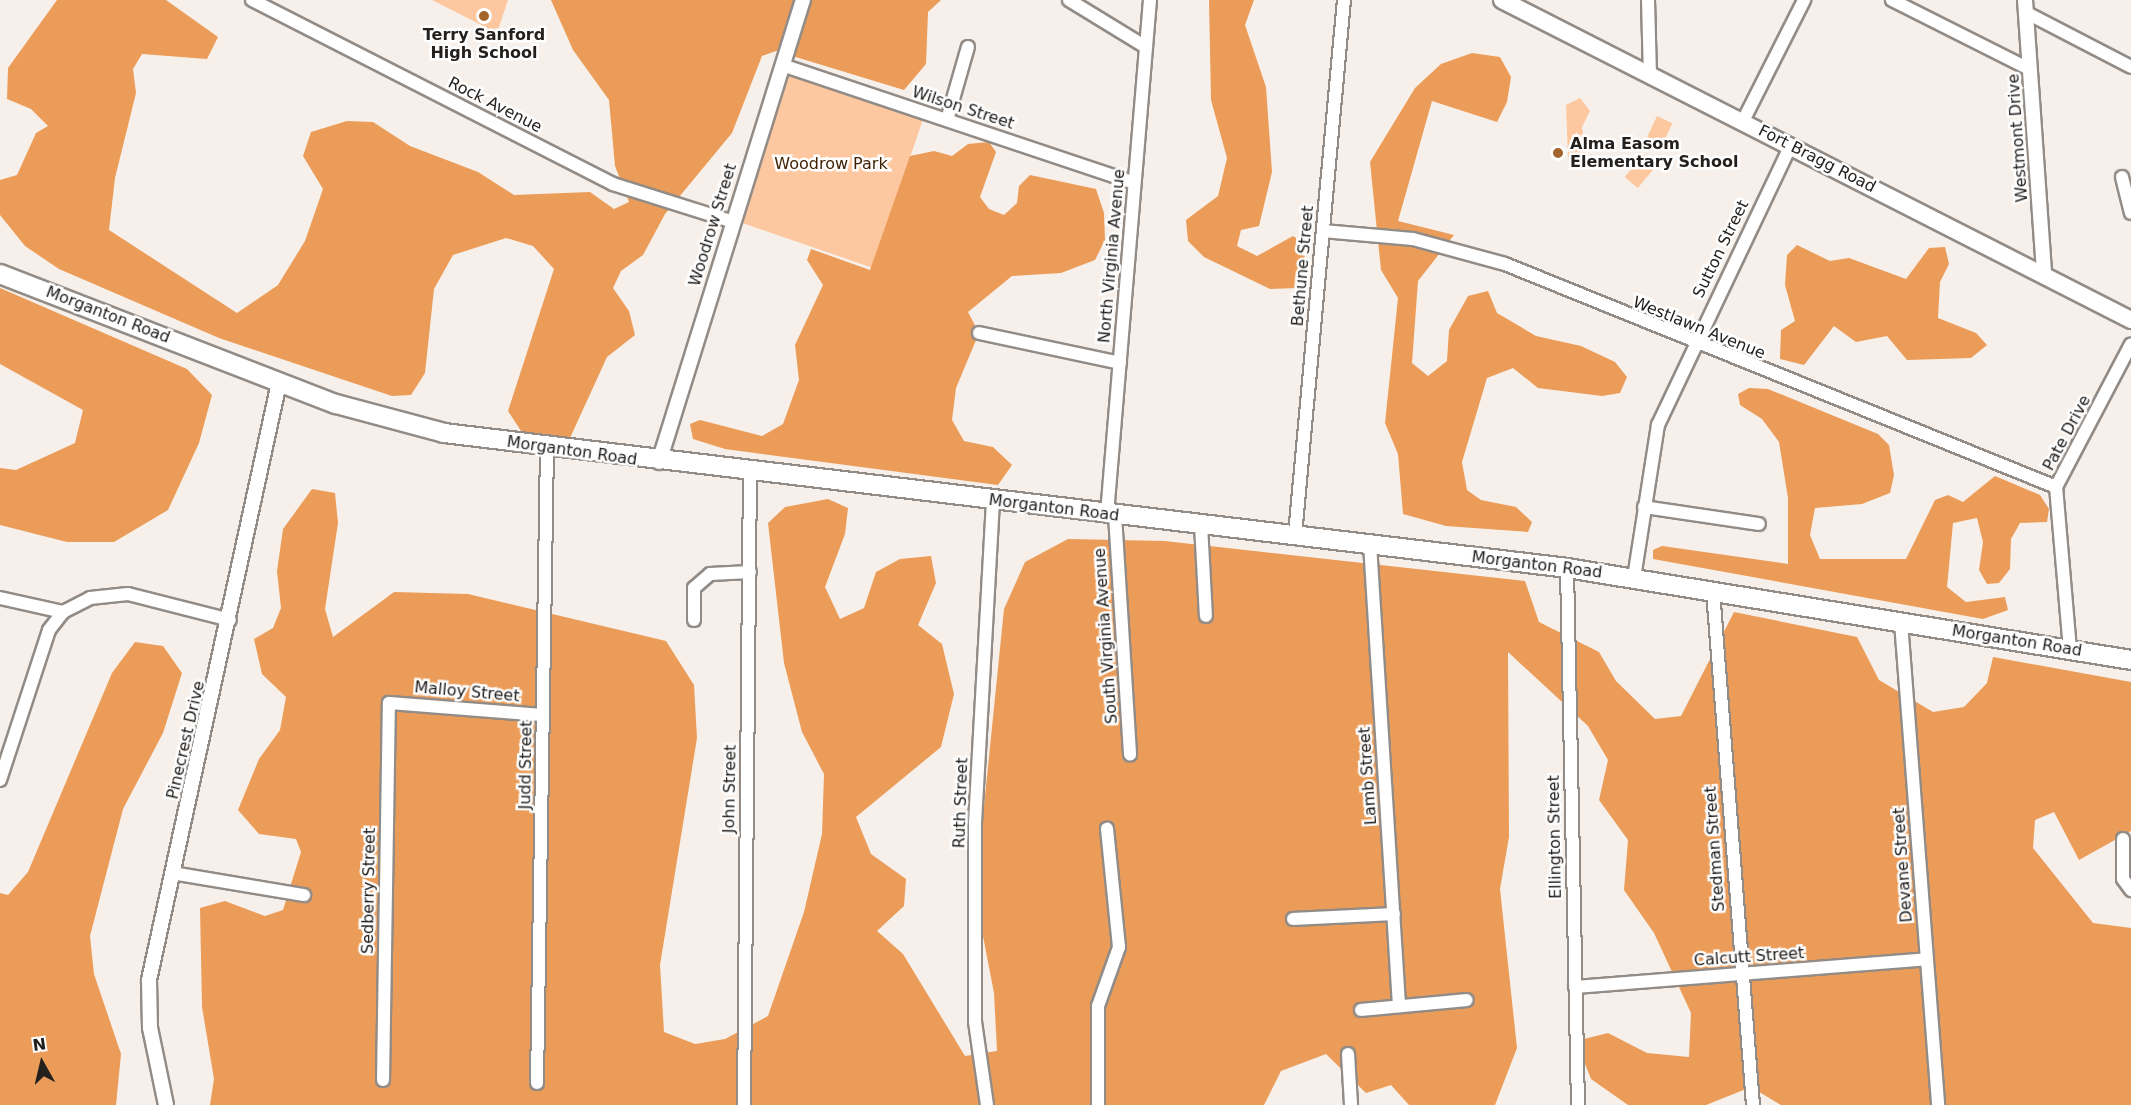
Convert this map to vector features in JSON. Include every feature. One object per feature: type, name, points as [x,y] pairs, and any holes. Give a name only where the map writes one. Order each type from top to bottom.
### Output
[{"type":"main road","name":"Fort Bragg Road","points":[[1502,0],[2044,273],[2131,320]]},
{"type":"main road","name":"Morganton Road","points":[[0,274],[279,383],[405,425],[547,448],[659,462],[1567,567],[2131,660]]},
{"type":"street","name":"Rock Avenue","points":[[252,0],[613,184],[730,221]]},
{"type":"street","name":"Woodrow Street","points":[[659,462],[730,221],[803,0]]},
{"type":"street","points":[[1069,0],[1146,47]]},
{"type":"street","name":"North Virginia Avenue","points":[[1111,515],[1120,363],[1150,0]]},
{"type":"street","name":"Bethune Street","points":[[1295,535],[1344,0]]},
{"type":"street","points":[[1648,0],[1650,74]]},
{"type":"street","points":[[1743,121],[1804,0]]},
{"type":"street","points":[[1892,0],[2029,69]]},
{"type":"street","points":[[2025,6],[2131,67]]},
{"type":"street","name":"Westmont Drive","points":[[2025,6],[2044,273]]},
{"type":"street","points":[[947,120],[968,47]]},
{"type":"street","name":"Wilson Street","points":[[782,65],[1134,183]]},
{"type":"street","name":"Sutton Street","points":[[1634,578],[1658,425],[1693,344],[1791,145]]},
{"type":"street","points":[[2122,177],[2131,213]]},
{"type":"street","name":"Westlawn Avenue","points":[[1323,231],[1413,239],[1475,254],[1693,344],[2056,487]]},
{"type":"street","points":[[979,333],[1120,363]]},
{"type":"street","name":"Pate Drive","points":[[2070,650],[2056,487],[2131,344]]},
{"type":"street","name":"Pinecrest Drive","points":[[166,1105],[147,996],[172,873],[230,620],[279,383]]},
{"type":"street","name":"Judd Street","points":[[537,1083],[547,448]]},
{"type":"street","name":"John Street","points":[[744,1105],[750,473]]},
{"type":"street","name":"Ruth Street","points":[[987,1105],[975,1022],[975,824],[993,501]]},
{"type":"street","points":[[1644,507],[1759,524]]},
{"type":"street","name":"South Virginia Avenue","points":[[1111,515],[1130,755]]},
{"type":"street","points":[[1201,525],[1206,616]]},
{"type":"street","name":"Lamb Street","points":[[1370,544],[1399,1006]]},
{"type":"street","name":"Ellington Street","points":[[1567,567],[1578,1105]]},
{"type":"street","points":[[693,620],[694,588],[710,574],[750,572]]},
{"type":"street","name":"Stedman Street","points":[[1713,591],[1753,1105]]},
{"type":"street","points":[[0,780],[49,630],[63,612],[90,598],[128,594],[230,620]]},
{"type":"street","points":[[0,598],[63,612]]},
{"type":"street","name":"Devane Street","points":[[1901,622],[1938,1105]]},
{"type":"street","name":"Malloy Street","points":[[389,703],[543,715]]},
{"type":"street","name":"Sedberry Street","points":[[383,1080],[389,703]]},
{"type":"street","points":[[1098,1105],[1098,1006],[1119,947],[1107,829]]},
{"type":"street","points":[[2123,839],[2123,879],[2131,890]]},
{"type":"street","points":[[172,873],[304,895]]},
{"type":"street","points":[[1293,919],[1394,914]]},
{"type":"street","name":"Calcutt Street","points":[[1575,987],[1927,959]]},
{"type":"street","points":[[1361,1010],[1467,1000]]},
{"type":"street","points":[[1348,1054],[1351,1105]]},
{"type":"green space","name":"Terry Sanford High School","points":[[432,0],[508,0],[497,33]]},
{"type":"green space","name":"Woodrow Park","points":[[786,72],[923,119],[872,268],[735,220]]},
{"type":"green space","points":[[1580,98],[1590,111],[1582,127],[1586,153],[1568,157],[1566,105]]},
{"type":"green space","points":[[1657,116],[1672,123],[1660,150],[1644,143]]},
{"type":"green space","points":[[1644,154],[1657,165],[1638,188],[1625,177]]},
{"type":"shaded area","points":[[57,0],[166,0],[218,37],[207,59],[142,54],[133,69],[136,93],[115,178],[109,230],[237,313],[278,285],[305,241],[323,189],[303,156],[311,132],[347,121],[373,122],[410,146],[478,172],[514,195],[590,192],[614,209],[629,202],[615,166],[609,100],[573,50],[551,0],[941,0],[928,12],[926,64],[904,90],[776,51],[762,56],[732,133],[665,214],[643,255],[621,271],[613,288],[629,311],[635,335],[607,357],[570,438],[523,434],[508,411],[554,269],[533,246],[506,238],[453,255],[434,289],[425,373],[411,395],[392,396],[219,338],[59,269],[25,246],[0,215],[0,180],[17,175],[36,133],[48,126],[31,109],[7,99],[8,68]]},
{"type":"shaded area","points":[[1209,0],[1254,0],[1245,25],[1266,87],[1272,172],[1259,226],[1241,230],[1237,246],[1257,256],[1293,236],[1307,245],[1298,288],[1270,289],[1204,257],[1188,241],[1186,220],[1218,196],[1227,158],[1211,100]]},
{"type":"shaded area","points":[[1472,53],[1500,57],[1511,77],[1507,102],[1497,122],[1432,101],[1398,221],[1454,235],[1418,281],[1412,363],[1428,376],[1447,361],[1449,330],[1468,296],[1488,291],[1497,313],[1536,336],[1581,346],[1615,362],[1627,377],[1620,393],[1602,396],[1538,388],[1513,368],[1487,378],[1462,462],[1467,490],[1481,500],[1516,507],[1532,522],[1528,532],[1446,526],[1403,514],[1398,454],[1385,423],[1398,298],[1381,270],[1370,162],[1415,88],[1441,64]]},
{"type":"shaded area","points":[[989,142],[996,152],[980,197],[989,209],[1004,215],[1017,203],[1019,186],[1030,175],[1096,189],[1104,213],[1105,240],[1095,260],[1061,273],[1012,276],[968,312],[979,333],[956,388],[952,420],[964,441],[993,447],[1012,465],[998,485],[725,449],[693,439],[690,424],[700,420],[762,436],[783,424],[799,380],[795,345],[823,285],[807,260],[811,249],[870,270],[910,156],[934,151],[952,156],[968,144]]},
{"type":"shaded area","points":[[1797,245],[1830,261],[1849,258],[1906,279],[1929,248],[1945,247],[1949,264],[1940,282],[1938,318],[1976,333],[1987,345],[1971,358],[1907,360],[1887,336],[1856,342],[1834,326],[1804,365],[1780,359],[1781,330],[1795,321],[1785,285],[1787,255]]},
{"type":"shaded area","points":[[0,288],[187,369],[212,395],[199,443],[168,510],[114,542],[67,542],[0,525],[0,468],[16,470],[75,443],[83,410],[0,364]]},
{"type":"shaded area","points":[[1749,388],[1768,389],[1878,434],[1889,445],[1894,475],[1890,493],[1862,504],[1815,508],[1810,535],[1820,559],[1906,559],[1935,500],[1948,495],[1963,502],[1995,476],[2040,495],[2049,509],[2047,522],[2020,523],[2011,539],[2010,569],[1999,583],[1987,584],[1979,570],[1983,542],[1977,518],[1953,523],[1947,587],[1966,602],[2005,597],[2008,610],[1983,619],[1653,559],[1653,550],[1662,546],[1788,564],[1788,498],[1779,442],[1762,419],[1740,405],[1738,394]]},
{"type":"shaded area","points":[[312,489],[335,493],[338,523],[325,609],[333,637],[394,592],[468,594],[666,641],[694,685],[697,738],[660,965],[664,1032],[695,1044],[725,1039],[768,1016],[804,912],[822,834],[824,774],[802,732],[784,663],[768,523],[785,507],[828,499],[848,508],[845,534],[825,587],[840,619],[864,608],[876,572],[900,559],[931,556],[936,583],[918,625],[942,644],[954,694],[941,747],[856,817],[871,854],[906,879],[904,906],[877,931],[903,954],[965,1056],[997,1051],[994,993],[975,895],[1004,609],[1025,562],[1068,539],[1165,541],[1525,581],[1539,622],[1599,652],[1616,681],[1655,719],[1681,716],[1734,612],[1857,637],[1879,680],[1933,712],[1964,707],[1987,683],[1993,657],[2131,682],[2131,831],[2079,860],[2054,812],[2035,820],[2033,848],[2093,923],[2131,928],[2131,1105],[1781,1105],[1751,1087],[1706,1105],[1628,1105],[1591,1079],[1576,1041],[1608,1033],[1647,1053],[1689,1057],[1691,1013],[1654,933],[1624,890],[1628,840],[1599,800],[1608,760],[1588,726],[1508,652],[1509,837],[1500,889],[1517,1048],[1495,1105],[1409,1105],[1391,1085],[1366,1093],[1326,1054],[1281,1071],[1264,1105],[210,1105],[214,1079],[202,1007],[200,908],[225,901],[265,916],[283,910],[301,852],[296,839],[259,834],[238,810],[259,759],[280,730],[286,697],[262,674],[254,639],[273,628],[281,608],[277,571],[283,529]]},
{"type":"shaded area","points":[[135,642],[163,646],[182,673],[163,733],[123,809],[90,936],[94,974],[121,1054],[116,1105],[0,1105],[0,893],[8,895],[28,872],[112,673]]},
{"type":"place","name":"Terry Sanford High School","points":[[484,16]]},
{"type":"place","name":"Alma Easom Elementary School","points":[[1558,153]]}]
